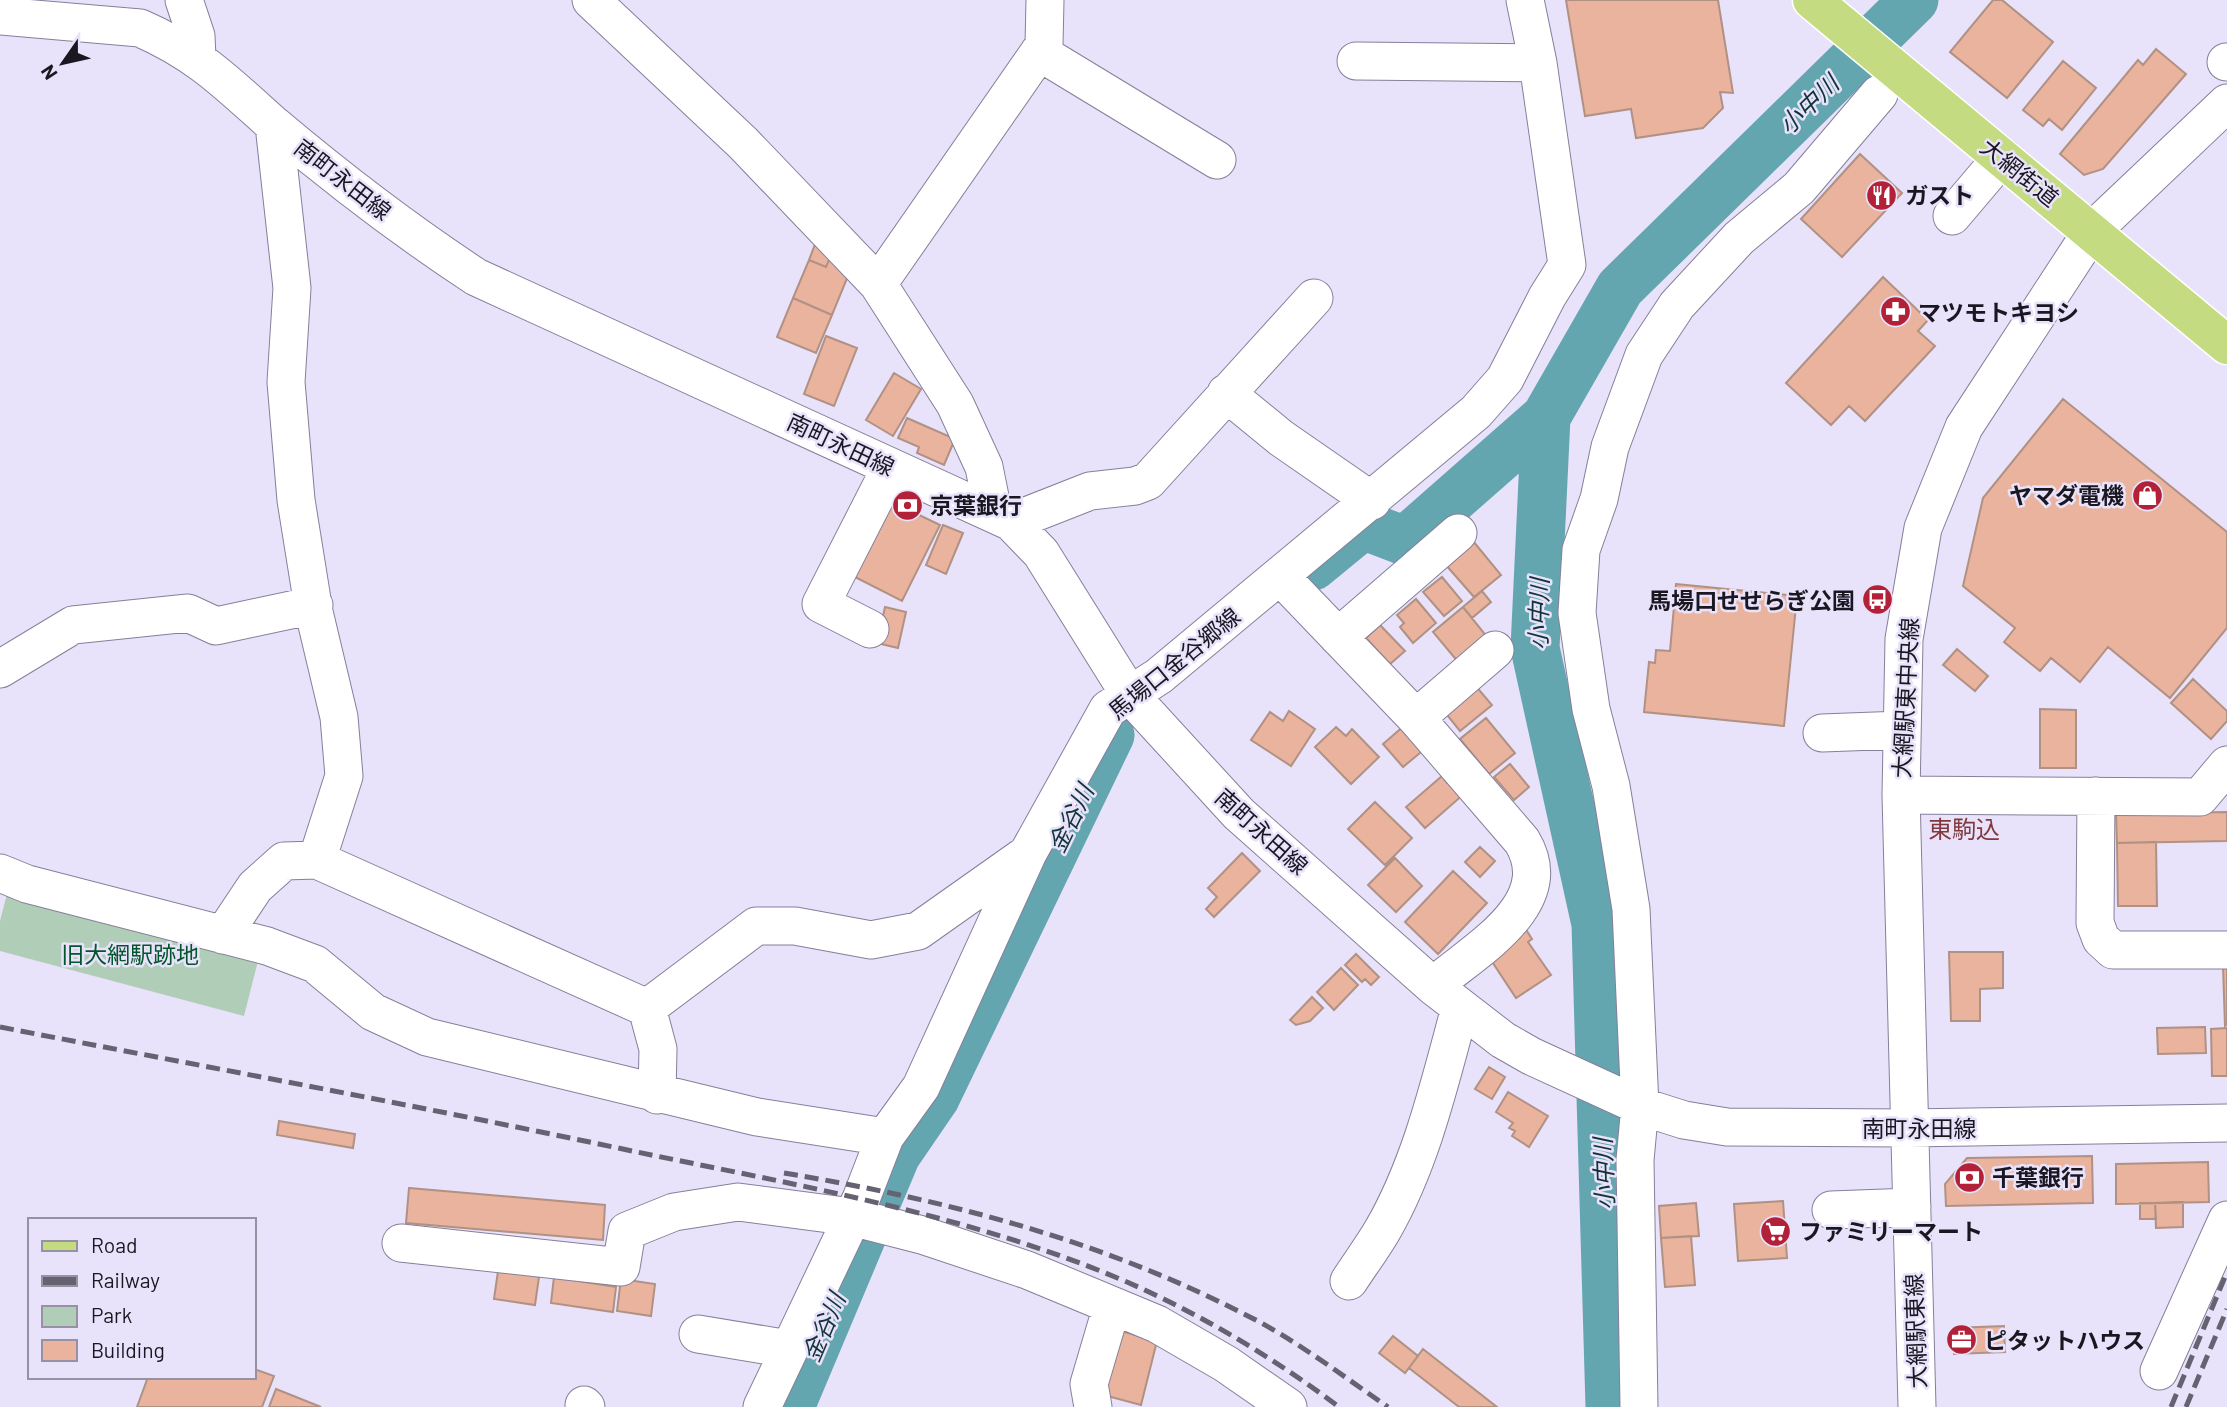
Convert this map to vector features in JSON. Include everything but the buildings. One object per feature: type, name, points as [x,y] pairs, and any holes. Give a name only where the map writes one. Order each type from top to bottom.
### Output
[{"type":"main road","name":"大網街道","points":[[1812,0],[1841,25],[1884,79],[2002,157],[2227,345]]},
{"type":"street","points":[[184,0],[196,36],[197,57]]},
{"type":"street","points":[[591,0],[743,144],[878,284],[955,404],[984,467],[1002,517],[1090,491],[1135,486],[1148,481],[1314,298]]},
{"type":"street","points":[[878,284],[1040,52],[1044,45],[1045,0]]},
{"type":"street","points":[[1356,61],[1538,63],[1525,0]]},
{"type":"street","name":"南町永田線","points":[[0,16],[140,28],[197,57],[222,76],[274,125],[422,241],[476,277],[1002,517],[1041,553],[1129,694],[1239,814],[1447,997],[1503,1040],[1616,1095],[1684,1120],[1727,1127],[1908,1128],[2227,1123]]},
{"type":"street","points":[[1040,52],[1217,160]]},
{"type":"street","name":"馬場口金谷郷線","points":[[762,1407],[852,1217],[885,1137],[921,1087],[1028,853],[1108,709],[1159,676],[1281,577],[1476,412],[1505,379],[1547,297],[1567,265],[1538,63]]},
{"type":"street","points":[[1639,1407],[1635,1160],[1616,1095],[1631,909],[1611,786],[1591,709],[1577,613],[1581,550],[1599,499],[1610,447],[1644,355],[1677,305],[1739,239],[1799,188],[1884,79]]},
{"type":"street","name":"大網駅東中央線","points":[[1908,1128],[1901,795],[1904,639],[1923,527],[1964,427],[2092,231],[2227,103]]},
{"type":"street","points":[[274,125],[292,288],[286,382],[293,461],[313,605],[339,717],[344,776],[317,860]]},
{"type":"street","points":[[1952,216],[2002,157]]},
{"type":"street","points":[[1226,393],[1281,438],[1372,501]]},
{"type":"street","points":[[870,629],[821,604],[891,467]]},
{"type":"street","points":[[1338,637],[1458,533]]},
{"type":"street","points":[[1281,577],[1416,718],[1522,841],[1531,856],[1534,872],[1525,903],[1447,997],[1439,1085],[1407,1177],[1383,1230],[1349,1281]]},
{"type":"street","points":[[0,669],[73,625],[188,614],[216,626],[313,605]]},
{"type":"street","points":[[1416,718],[1495,650]]},
{"type":"street","points":[[1822,733],[1902,730]]},
{"type":"street","points":[[1901,795],[2200,797],[2227,765]]},
{"type":"street","points":[[2096,796],[2095,923],[2101,939],[2113,950],[2227,950]]},
{"type":"street","points":[[648,1008],[756,926],[795,926],[871,940],[918,931],[1028,853]]},
{"type":"street","points":[[223,935],[256,887],[284,861],[317,860],[648,1008]]},
{"type":"street","points":[[0,873],[27,884],[267,946],[315,964],[373,1012],[426,1037],[657,1095],[757,1117],[885,1137]]},
{"type":"street","points":[[648,1008],[658,1049],[657,1095]]},
{"type":"street","name":"大網駅東線","points":[[1908,1128],[1917,1407]]},
{"type":"street","points":[[401,1243],[621,1267],[627,1231],[674,1212],[738,1202],[852,1217],[922,1235],[1027,1270],[1157,1324],[1226,1364],[1288,1407]]},
{"type":"street","points":[[1830,1210],[1912,1207]]},
{"type":"street","points":[[2158,1371],[2227,1220]]},
{"type":"street","points":[[1093,1407],[1090,1384],[1112,1306]]},
{"type":"street","points":[[698,1334],[789,1349]]},
{"type":"green space","name":"旧大網駅跡地","points":[[8,890],[259,957],[244,1016],[0,951],[0,921]]},
{"type":"waterway","name":"小中川","points":[[1610,1407],[1596,924],[1535,648],[1546,417],[1620,288],[1914,0]]},
{"type":"waterway","name":"金谷川","points":[[1313,566],[1363,525],[1405,541],[1546,417]]},
{"type":"waterway","name":"金谷川","points":[[790,1407],[896,1155],[935,1098],[1110,735]]},
{"type":"railway","points":[[0,1027],[557,1135],[823,1190],[947,1220],[1068,1259],[1155,1295],[1237,1338],[1339,1407]]},
{"type":"railway","points":[[784,1173],[960,1209],[1018,1225],[1131,1263],[1186,1286],[1259,1322],[1316,1356],[1388,1407]]},
{"type":"railway","points":[[2171,1407],[2227,1272]]},
{"type":"railway","points":[[2186,1407],[2227,1309]]},
{"type":"place","name":"ガスト","points":[[1882,195]]},
{"type":"place","name":"マツモトキヨシ","points":[[1895,312]]},
{"type":"place","name":"ヤマダ電機","points":[[2147,495]]},
{"type":"place","name":"京葉銀行","points":[[907,505]]},
{"type":"place","name":"馬場口せせらぎ公園","points":[[1878,600]]},
{"type":"place","name":"千葉銀行","points":[[1969,1177]]},
{"type":"place","name":"ファミリーマート","points":[[1776,1231]]},
{"type":"place","name":"ピタットハウス","points":[[1961,1340]]},
{"type":"district","name":"東駒込","points":[[1964,828]]}]
